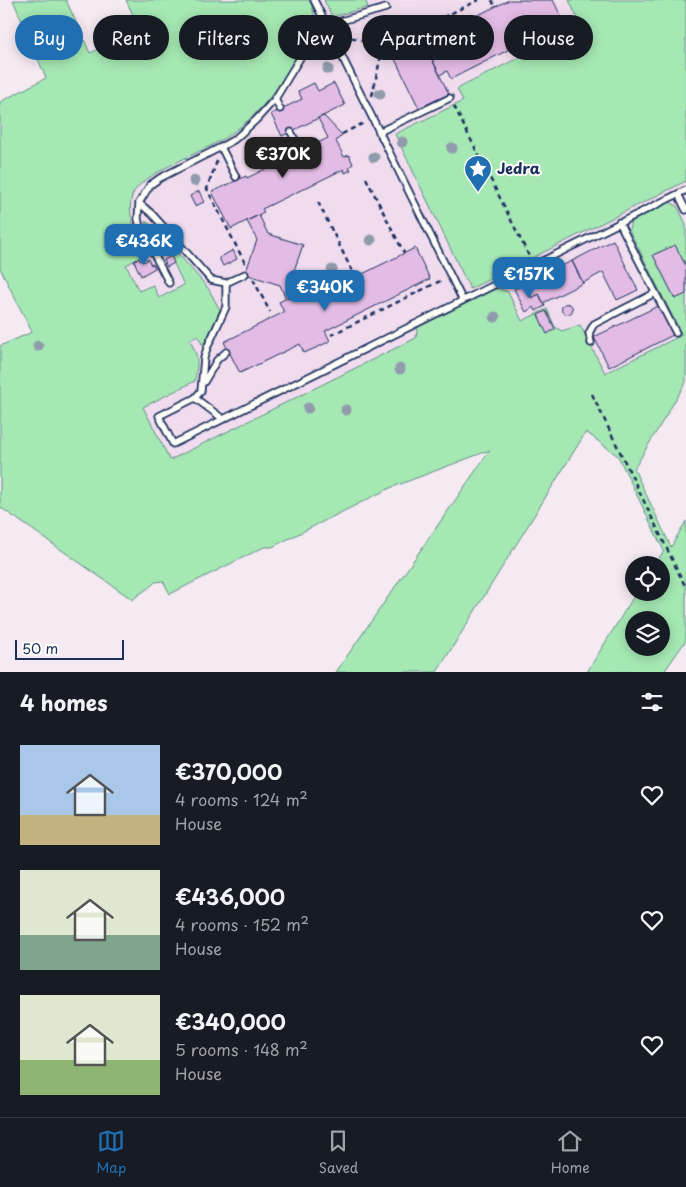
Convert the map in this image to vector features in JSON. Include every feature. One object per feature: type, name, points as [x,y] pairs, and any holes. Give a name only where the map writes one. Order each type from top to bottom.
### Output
[{"type":"lane","points":[[314,0],[322,15]]},
{"type":"lane","points":[[352,18],[386,8]]},
{"type":"lane","points":[[168,283],[140,227],[138,219],[139,203],[150,185],[160,178],[221,148],[235,139],[275,99],[299,60]]},
{"type":"lane","points":[[344,60],[462,299]]},
{"type":"lane","points":[[379,132],[450,98]]},
{"type":"lane","points":[[275,99],[280,110]]},
{"type":"lane","points":[[291,132],[301,152]]},
{"type":"lane","points":[[221,148],[236,177]]},
{"type":"lane","points":[[226,284],[226,307],[206,353],[202,371],[201,391],[195,398],[159,416],[174,444],[462,299],[686,190]]},
{"type":"lane","points":[[678,194],[686,210]]},
{"type":"lane","points":[[139,203],[152,214],[211,280],[226,284],[248,272]]},
{"type":"lane","points":[[619,222],[676,333]]},
{"type":"lane","points":[[591,343],[589,333],[594,324],[655,293]]},
{"type":"lane","points":[[202,384],[217,360],[226,352]]},
{"type":"lane","points":[[195,398],[223,419]]},
{"type":"path","points":[[447,15],[479,0]]},
{"type":"path","points":[[492,0],[495,7]]},
{"type":"path","points":[[369,112],[379,60]]},
{"type":"path","points":[[450,98],[533,265]]},
{"type":"path","points":[[342,134],[372,119]]},
{"type":"path","points":[[221,148],[207,189],[270,312]]},
{"type":"path","points":[[366,178],[404,253]]},
{"type":"path","points":[[318,202],[355,277]]},
{"type":"path","points":[[331,335],[450,276]]},
{"type":"path","points":[[592,394],[686,588]]},
{"type":"shaded area","points":[[215,0],[686,0],[686,336],[171,593],[0,105],[93,60],[169,60],[169,22],[179,18],[179,60],[268,60],[268,15],[184,15]]},
{"type":"green space","points":[[13,0],[66,0],[73,15],[19,15]]},
{"type":"green space","points":[[126,0],[309,0],[312,6],[314,15],[278,15],[278,60],[296,60],[267,101],[228,136],[159,171],[137,188],[132,196],[132,219],[147,254],[126,265],[139,291],[153,285],[159,298],[184,285],[169,253],[163,256],[145,221],[157,229],[208,288],[220,310],[206,341],[202,344],[198,336],[190,340],[197,360],[195,381],[143,407],[170,460],[416,338],[418,325],[495,287],[508,292],[522,321],[547,309],[555,327],[562,331],[580,325],[605,373],[682,335],[629,230],[631,222],[670,202],[677,206],[686,224],[686,382],[634,469],[671,547],[686,521],[686,640],[664,672],[587,672],[631,601],[670,601],[670,556],[660,556],[664,551],[618,456],[586,432],[437,672],[336,672],[490,450],[390,488],[272,547],[264,547],[170,594],[163,581],[155,582],[133,600],[0,507],[0,346],[32,332],[0,268],[0,102],[46,78],[38,60],[83,60],[83,38],[90,53],[93,52],[93,60],[169,60],[169,15],[133,15]]},
{"type":"green space","points":[[324,0],[365,0],[368,7],[339,15],[331,15]]},
{"type":"green space","points":[[569,0],[686,0],[686,181],[470,289],[395,134],[463,101],[457,89],[514,60],[593,60],[593,15],[576,15]]},
{"type":"building","points":[[509,0],[553,0],[560,15],[504,15],[504,52],[494,57],[494,15],[478,15]]},
{"type":"building","points":[[395,60],[432,60],[449,94],[419,108]]},
{"type":"building","points":[[432,60],[488,60],[451,79],[447,71],[440,75]]},
{"type":"building","points":[[314,83],[318,91],[334,83],[345,105],[282,136],[271,114],[302,99],[298,91]]},
{"type":"building","points":[[324,116],[342,135],[336,141],[344,157],[349,155],[353,164],[349,167],[351,170],[345,173],[344,169],[262,209],[264,212],[231,229],[212,192],[246,176],[247,178],[328,138],[318,118]]},
{"type":"building","points":[[199,191],[204,202],[195,206],[190,196]]},
{"type":"building","points":[[259,215],[268,234],[303,245],[291,279],[298,293],[286,299],[280,285],[245,274],[257,240],[247,221]]},
{"type":"building","points":[[613,240],[638,290],[617,300],[603,272],[583,283],[572,261]]},
{"type":"building","points":[[675,245],[686,266],[686,294],[675,299],[653,255]]},
{"type":"building","points":[[415,248],[430,279],[325,331],[330,341],[318,347],[304,353],[300,344],[240,373],[224,342],[284,312],[279,302],[305,289],[310,300]]},
{"type":"building","points":[[233,250],[237,259],[223,266],[219,258]]},
{"type":"building","points":[[171,256],[174,263],[167,267],[164,260]]},
{"type":"building","points":[[139,258],[140,261],[143,260],[144,262],[148,259],[155,268],[141,276],[134,261]]},
{"type":"building","points":[[572,261],[583,283],[543,303],[539,294],[532,298],[525,284]]},
{"type":"building","points":[[525,284],[532,298],[539,294],[545,306],[536,311],[534,307],[526,312],[514,289]]},
{"type":"building","points":[[565,304],[569,304],[572,309],[571,313],[565,314],[562,311],[562,307]]},
{"type":"building","points":[[658,306],[673,335],[609,367],[594,337]]},
{"type":"building","points":[[546,311],[555,329],[547,334],[538,315]]},
{"type":"place","name":"Jedra","points":[[478,193]]}]
